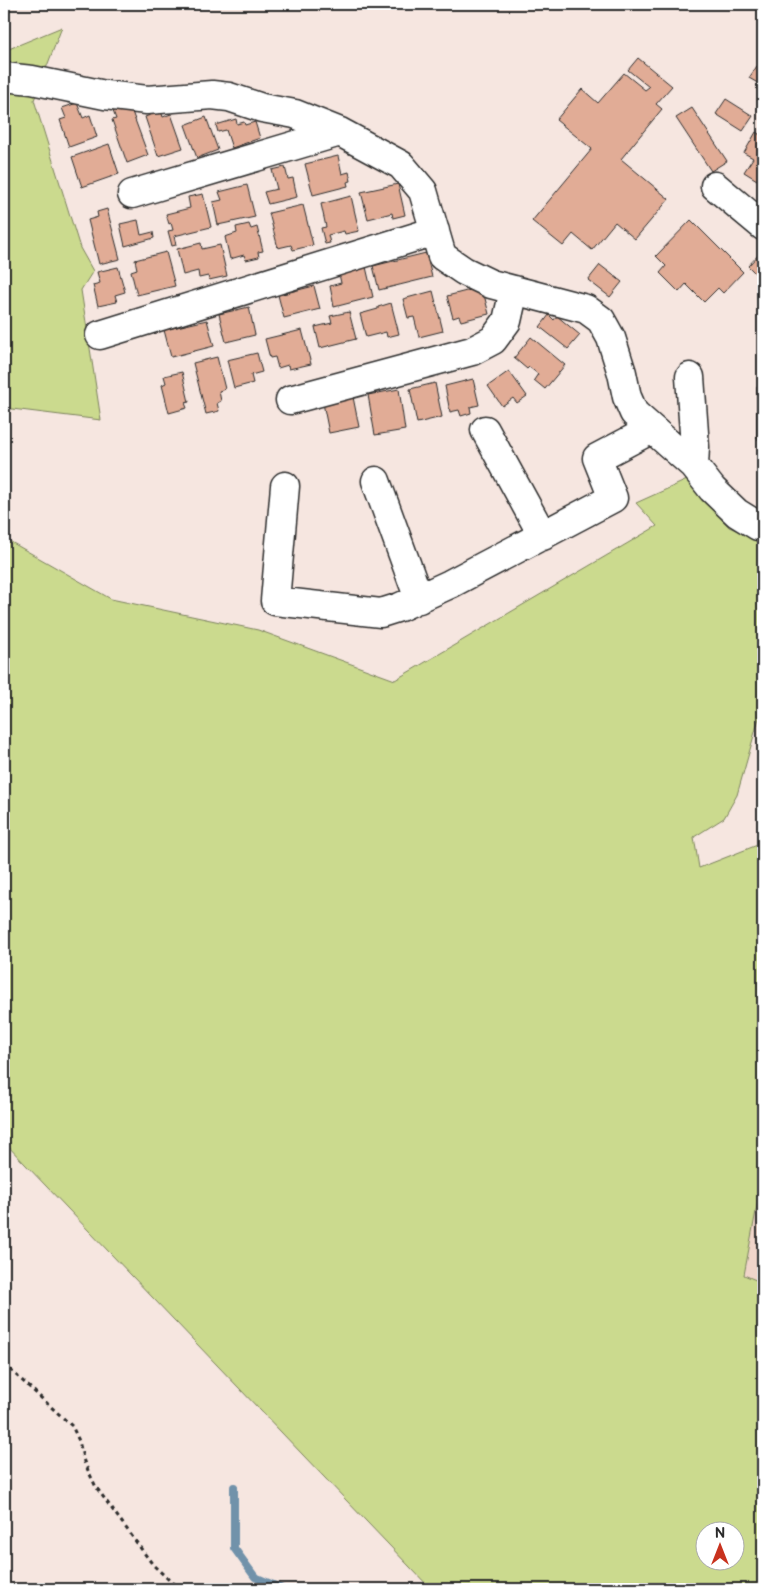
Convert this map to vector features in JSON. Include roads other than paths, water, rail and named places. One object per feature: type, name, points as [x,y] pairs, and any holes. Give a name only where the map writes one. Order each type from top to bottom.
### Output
[{"type":"street","points":[[4,76],[105,95],[147,100],[212,95],[229,97],[262,108],[295,114],[340,132],[401,165],[423,191],[442,256],[464,272],[491,284],[586,309],[602,320],[611,338],[627,397],[634,413],[694,466],[712,489],[737,513],[763,527]]},
{"type":"street","points":[[132,194],[340,132]]},
{"type":"street","points":[[715,186],[763,226]]},
{"type":"street","points":[[100,335],[435,231]]},
{"type":"street","points":[[290,400],[472,351],[493,340],[507,321],[514,290]]},
{"type":"street","points":[[690,377],[695,447],[694,466]]},
{"type":"street","points":[[285,486],[275,601],[381,613],[419,599],[613,498],[597,458],[652,429]]},
{"type":"street","points":[[486,430],[543,536]]},
{"type":"street","points":[[376,481],[419,599]]},
{"type":"waterway","points":[[234,1487],[234,1548],[255,1577],[282,1589]]}]
